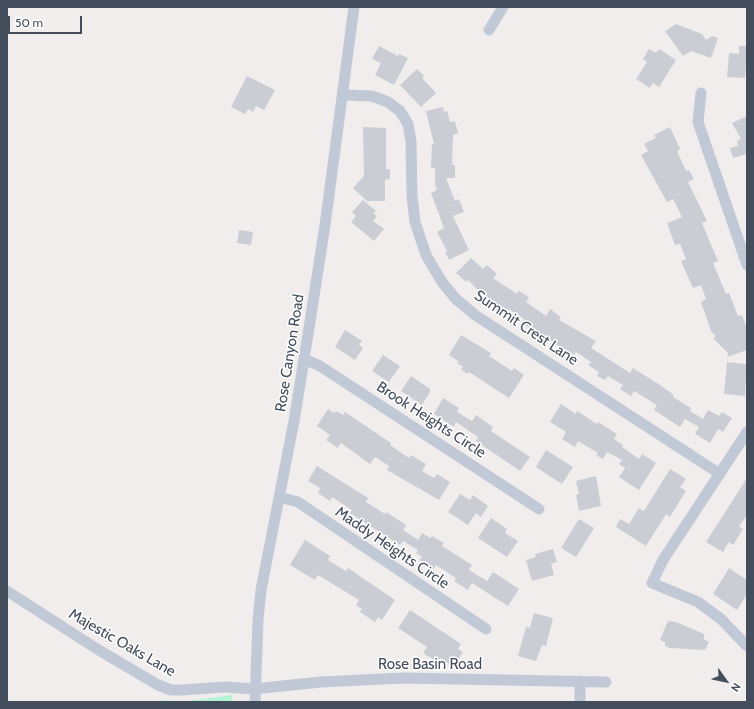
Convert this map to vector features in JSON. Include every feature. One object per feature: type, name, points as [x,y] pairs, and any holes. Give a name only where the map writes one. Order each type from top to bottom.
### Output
[{"type":"street","name":"Rose Canyon Road","points":[[255,702],[254,688],[261,590],[304,359],[343,95],[354,7]]},
{"type":"street","points":[[489,30],[503,7]]},
{"type":"street","points":[[700,93],[698,122],[747,265]]},
{"type":"street","name":"Summit Crest Lane","points":[[343,95],[372,96],[388,102],[400,111],[408,124],[411,141],[412,196],[415,222],[426,255],[442,282],[456,299],[475,315],[720,474]]},
{"type":"street","name":"Brook Heights Circle","points":[[304,359],[320,366],[539,509]]},
{"type":"street","points":[[747,432],[663,560],[652,582],[698,602],[721,619],[747,646]]},
{"type":"street","name":"Maddy Heights Circle","points":[[279,496],[298,502],[486,629]]},
{"type":"street","name":"Majestic Oaks Lane","points":[[7,591],[158,685],[171,690],[225,687],[254,688]]},
{"type":"street","name":"Rose Basin Road","points":[[254,688],[321,682],[404,678],[606,682]]},
{"type":"street","points":[[580,681],[580,702]]},
{"type":"green space","points":[[232,695],[232,702],[181,702]]},
{"type":"green space","points":[[162,700],[181,702],[161,702]]},
{"type":"building","points":[[676,24],[702,34],[706,40],[712,36],[718,38],[711,58],[691,51],[683,56],[665,31]]},
{"type":"building","points":[[379,46],[398,56],[399,54],[408,58],[394,85],[375,75],[381,63],[372,59]]},
{"type":"building","points":[[739,46],[747,46],[745,78],[727,77],[729,53],[739,54]]},
{"type":"building","points":[[649,49],[656,53],[659,49],[676,60],[659,87],[653,83],[650,88],[636,79],[647,62],[643,59]]},
{"type":"building","points":[[417,69],[424,76],[422,78],[436,93],[421,107],[400,85]]},
{"type":"building","points":[[247,76],[275,90],[264,110],[256,106],[253,112],[248,109],[245,114],[231,107]]},
{"type":"building","points":[[443,107],[444,112],[447,111],[450,122],[455,121],[458,133],[453,135],[452,165],[455,165],[455,178],[446,178],[455,201],[459,199],[464,212],[453,216],[469,250],[449,260],[445,252],[447,251],[437,232],[444,228],[431,193],[437,190],[435,184],[435,168],[431,168],[432,144],[434,144],[426,111]]},
{"type":"building","points":[[747,116],[747,154],[733,158],[730,148],[738,146],[737,140],[741,139],[732,123]]},
{"type":"building","points":[[363,127],[386,128],[386,169],[390,169],[390,179],[385,180],[385,201],[367,201],[353,188],[364,176]]},
{"type":"building","points":[[670,127],[680,149],[677,151],[686,171],[689,170],[694,179],[688,182],[707,221],[702,223],[718,261],[713,263],[726,294],[729,293],[738,316],[742,315],[747,329],[747,350],[727,357],[728,353],[713,338],[716,336],[711,331],[701,302],[706,299],[701,285],[693,288],[681,261],[686,259],[680,244],[675,245],[667,223],[682,217],[673,199],[667,202],[641,155],[648,151],[644,144],[656,138],[654,135]]},
{"type":"building","points":[[363,200],[376,211],[373,213],[377,216],[373,221],[384,229],[374,241],[351,222],[356,216],[352,212]]},
{"type":"building","points":[[239,230],[253,232],[251,245],[237,243]]},
{"type":"building","points":[[471,258],[483,269],[487,265],[497,274],[493,278],[517,294],[519,291],[529,297],[526,302],[546,316],[550,309],[561,317],[559,320],[596,341],[591,348],[630,373],[633,368],[660,385],[674,395],[673,397],[691,408],[690,411],[703,419],[708,410],[719,416],[722,412],[732,418],[723,432],[718,429],[710,443],[695,434],[699,427],[685,419],[680,427],[654,410],[657,405],[634,391],[631,396],[620,389],[623,385],[608,376],[605,380],[597,376],[599,372],[588,365],[591,362],[576,352],[574,355],[546,338],[545,340],[523,323],[525,320],[509,309],[507,312],[487,299],[468,280],[466,282],[456,273]]},
{"type":"building","points":[[345,330],[362,341],[359,345],[363,348],[355,360],[335,347]]},
{"type":"building","points":[[461,335],[491,353],[489,356],[512,371],[514,368],[524,375],[509,398],[469,372],[468,374],[461,370],[463,367],[457,363],[458,361],[449,355]]},
{"type":"building","points":[[383,355],[400,366],[389,382],[372,371]]},
{"type":"building","points":[[727,362],[747,364],[745,396],[724,394]]},
{"type":"building","points":[[411,376],[430,389],[430,392],[422,405],[401,391]]},
{"type":"building","points":[[443,398],[459,408],[457,412],[472,421],[476,415],[493,427],[491,431],[530,457],[520,471],[476,441],[478,437],[456,422],[454,427],[434,414]]},
{"type":"building","points":[[561,404],[576,414],[577,411],[597,424],[598,422],[617,434],[614,439],[623,445],[622,447],[639,459],[642,454],[656,463],[639,490],[619,477],[625,468],[619,464],[622,460],[607,452],[603,459],[596,455],[598,453],[578,441],[575,447],[562,439],[566,432],[550,422]]},
{"type":"building","points":[[328,409],[334,413],[336,411],[343,415],[345,412],[391,443],[390,445],[409,458],[411,455],[426,464],[422,471],[434,478],[437,474],[450,482],[439,500],[387,470],[389,466],[375,457],[370,464],[341,443],[338,448],[326,440],[330,435],[317,426]]},
{"type":"building","points":[[546,450],[573,467],[562,484],[536,467]]},
{"type":"building","points":[[317,466],[368,498],[366,502],[385,514],[386,512],[406,525],[403,530],[418,540],[422,533],[430,538],[432,536],[444,543],[442,546],[472,565],[469,570],[487,581],[493,572],[519,589],[508,606],[472,583],[468,590],[454,581],[456,578],[436,565],[434,569],[419,560],[422,557],[416,553],[418,550],[403,541],[400,545],[350,513],[352,510],[332,497],[330,501],[318,493],[320,488],[308,481]]},
{"type":"building","points":[[670,469],[686,479],[680,487],[686,491],[670,517],[666,514],[646,546],[616,527],[620,519],[629,524],[639,508],[644,511]]},
{"type":"building","points":[[596,476],[601,506],[579,511],[576,495],[579,494],[576,481]]},
{"type":"building","points":[[747,478],[747,515],[739,526],[743,529],[733,545],[729,542],[723,552],[706,542]]},
{"type":"building","points":[[460,494],[470,500],[473,495],[488,506],[481,517],[476,513],[468,525],[448,512]]},
{"type":"building","points":[[491,518],[507,529],[505,533],[518,541],[507,557],[478,538]]},
{"type":"building","points":[[579,519],[594,528],[576,557],[561,548]]},
{"type":"building","points":[[305,540],[330,556],[328,560],[346,571],[348,568],[395,600],[382,620],[378,617],[375,622],[360,612],[362,609],[356,605],[359,600],[318,575],[315,580],[290,565]]},
{"type":"building","points":[[553,549],[557,562],[551,564],[554,575],[532,581],[526,560],[536,557],[535,554]]},
{"type":"building","points":[[729,568],[747,580],[747,594],[737,610],[713,594]]},
{"type":"building","points":[[410,610],[461,644],[458,649],[463,652],[456,663],[452,659],[449,664],[440,658],[438,662],[423,653],[427,647],[398,628]]},
{"type":"building","points":[[534,613],[553,618],[546,646],[542,645],[536,661],[518,656],[526,627],[530,628]]},
{"type":"building","points":[[668,621],[676,622],[704,634],[704,639],[709,642],[705,650],[670,648],[665,646],[665,642],[660,640]]}]
